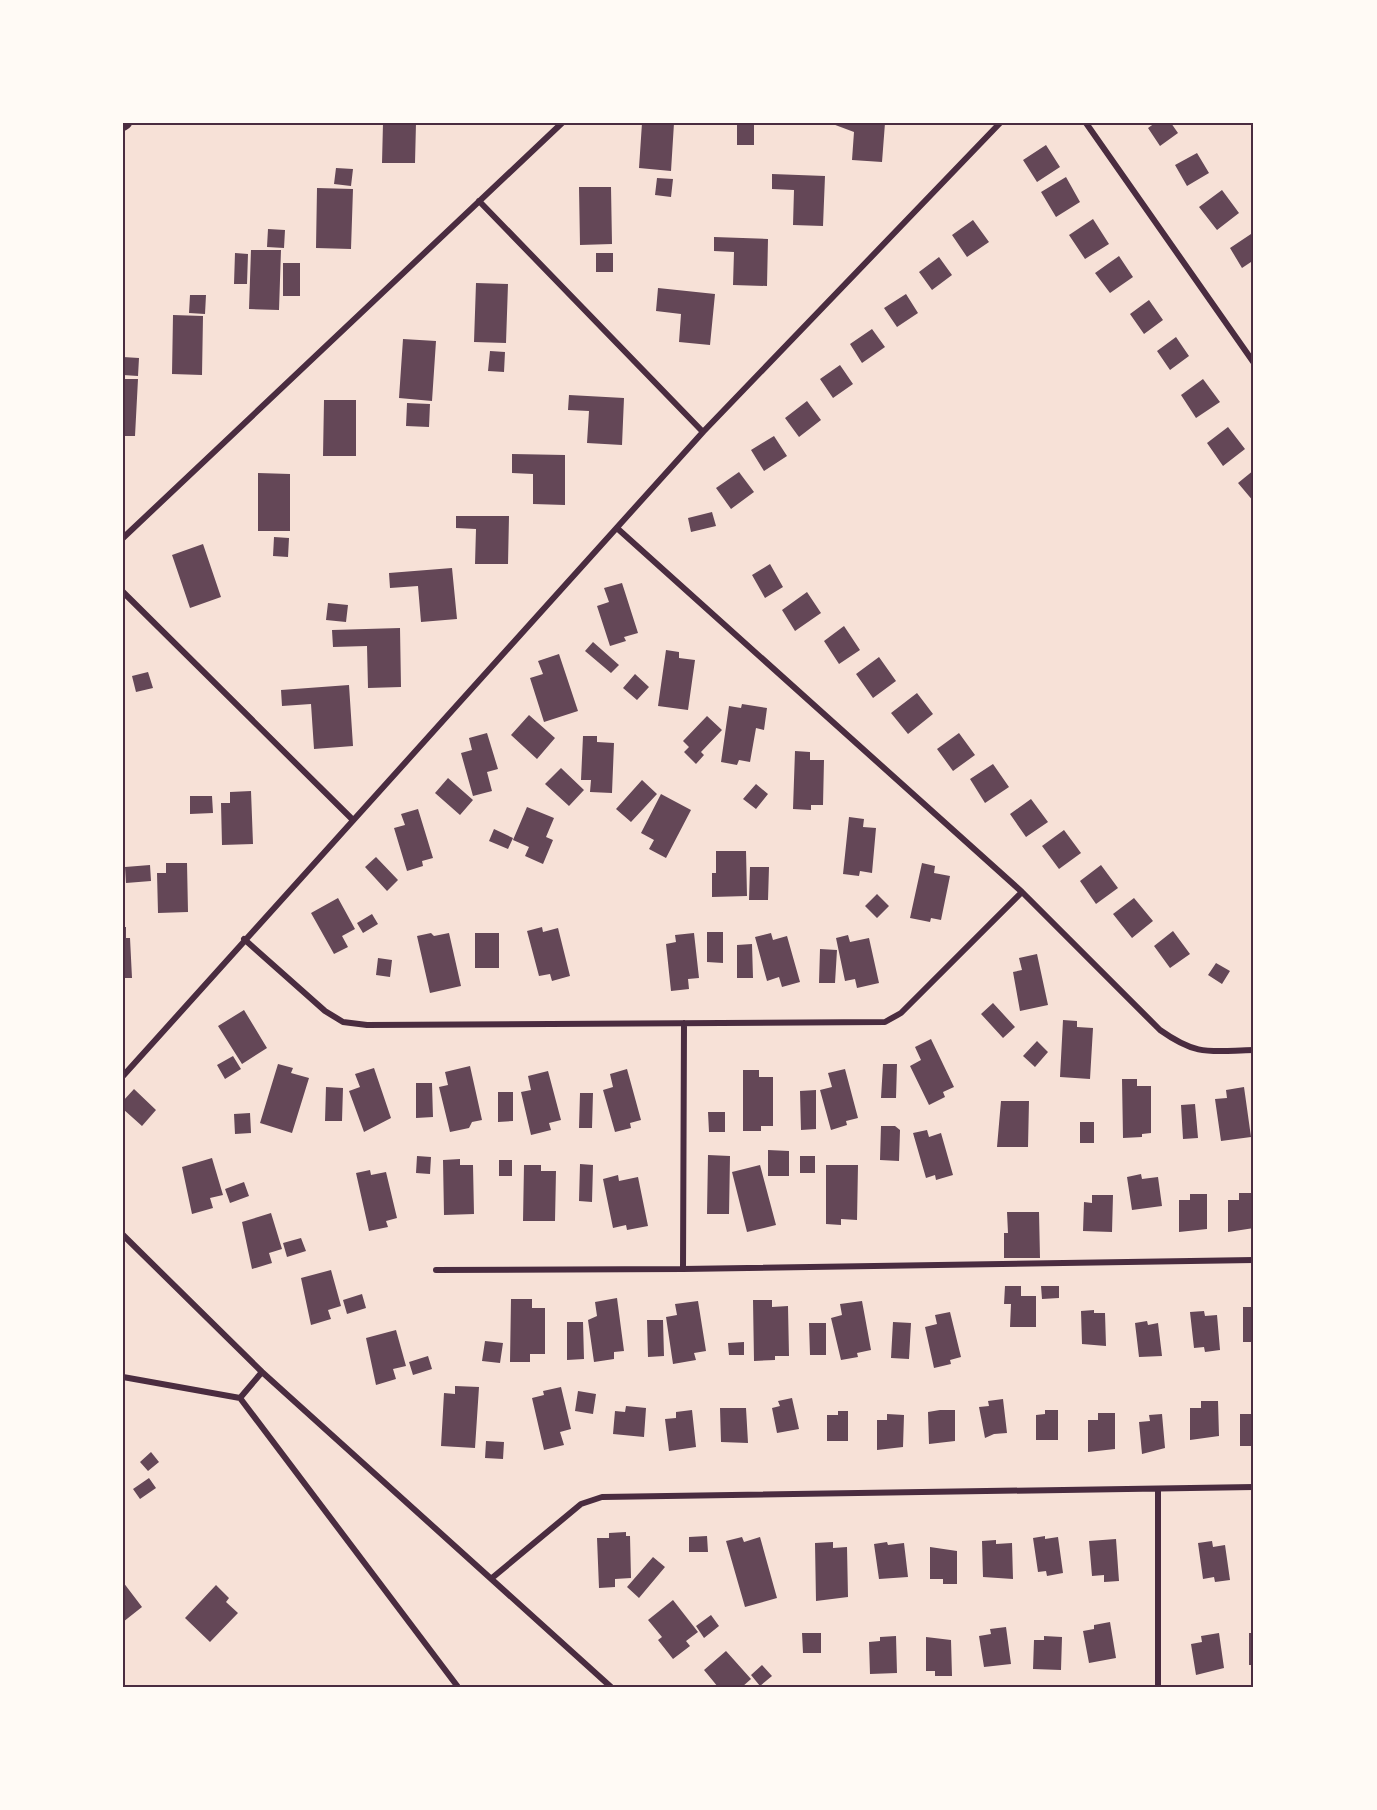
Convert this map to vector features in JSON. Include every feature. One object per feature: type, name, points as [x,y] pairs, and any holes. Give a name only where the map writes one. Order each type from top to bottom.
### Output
[{"type":"street","points":[[123,538],[562,123]]},
{"type":"street","points":[[123,1076],[703,432],[1000,123]]},
{"type":"street","points":[[1086,123],[1254,363]]},
{"type":"street","points":[[479,201],[703,432]]},
{"type":"street","points":[[618,529],[1022,892],[1160,1030],[1179,1044],[1197,1051],[1254,1050]]},
{"type":"street","points":[[123,592],[353,820]]},
{"type":"street","points":[[244,939],[326,1011],[343,1022],[367,1025],[885,1022],[901,1013],[1022,892]]},
{"type":"street","points":[[683,1269],[684,1023]]},
{"type":"street","points":[[123,1235],[262,1372],[611,1687]]},
{"type":"street","points":[[436,1270],[683,1269],[1254,1260]]},
{"type":"street","points":[[240,1398],[262,1372]]},
{"type":"street","points":[[123,1377],[240,1398],[458,1687]]},
{"type":"street","points":[[492,1578],[581,1504],[602,1497],[1254,1487]]},
{"type":"street","points":[[1158,1488],[1158,1687]]},
{"type":"building","points":[[383,123],[416,123],[415,163],[382,163]]},
{"type":"building","points":[[642,123],[674,123],[671,171],[639,168]]},
{"type":"building","points":[[830,123],[885,123],[882,162],[852,160],[854,132]]},
{"type":"building","points":[[1155,123],[1171,123],[1178,133],[1160,146],[1148,128]]},
{"type":"building","points":[[737,125],[754,125],[754,145],[737,145]]},
{"type":"building","points":[[1046,145],[1060,167],[1037,182],[1023,160]]},
{"type":"building","points":[[1197,153],[1209,173],[1187,186],[1175,165]]},
{"type":"building","points":[[336,168],[353,169],[351,186],[334,184]]},
{"type":"building","points":[[772,174],[825,176],[823,226],[793,225],[794,190],[772,189]]},
{"type":"building","points":[[1066,177],[1080,202],[1056,217],[1041,192]]},
{"type":"building","points":[[657,178],[673,179],[671,197],[655,195]]},
{"type":"building","points":[[579,187],[611,187],[612,244],[580,245]]},
{"type":"building","points":[[317,188],[353,189],[351,249],[316,248]]},
{"type":"building","points":[[1222,190],[1239,213],[1217,230],[1199,207]]},
{"type":"building","points":[[1093,219],[1109,244],[1085,259],[1069,235]]},
{"type":"building","points":[[973,220],[989,242],[967,257],[952,235]]},
{"type":"building","points":[[268,229],[285,230],[284,248],[267,247]]},
{"type":"building","points":[[1251,234],[1254,238],[1254,260],[1242,268],[1230,248]]},
{"type":"building","points":[[714,237],[768,239],[767,286],[733,285],[734,252],[714,251]]},
{"type":"building","points":[[251,250],[281,250],[279,310],[249,309]]},
{"type":"building","points":[[235,253],[248,254],[247,284],[234,284]]},
{"type":"building","points":[[596,253],[613,253],[613,272],[596,272]]},
{"type":"building","points":[[1119,256],[1133,277],[1110,293],[1095,273]]},
{"type":"building","points":[[939,257],[952,275],[932,290],[919,272]]},
{"type":"building","points":[[283,263],[300,263],[300,296],[283,296]]},
{"type":"building","points":[[476,283],[508,284],[506,343],[474,342]]},
{"type":"building","points":[[658,288],[715,294],[710,345],[679,342],[681,314],[656,311]]},
{"type":"building","points":[[906,294],[918,313],[897,327],[884,308]]},
{"type":"building","points":[[190,295],[206,295],[205,314],[189,313]]},
{"type":"building","points":[[1149,300],[1163,320],[1144,334],[1130,314]]},
{"type":"building","points":[[173,315],[203,316],[202,375],[172,374]]},
{"type":"building","points":[[872,329],[885,347],[862,363],[850,344]]},
{"type":"building","points":[[1176,337],[1189,356],[1170,370],[1157,351]]},
{"type":"building","points":[[403,339],[436,341],[432,401],[399,398]]},
{"type":"building","points":[[490,351],[505,352],[504,372],[488,371]]},
{"type":"building","points":[[123,357],[139,358],[138,376],[123,375]]},
{"type":"building","points":[[840,365],[853,384],[833,398],[820,379]]},
{"type":"building","points":[[123,379],[138,379],[135,436],[123,436]]},
{"type":"building","points":[[1203,379],[1220,402],[1196,418],[1181,395]]},
{"type":"building","points":[[569,395],[624,398],[622,445],[587,443],[589,411],[568,410]]},
{"type":"building","points":[[324,400],[356,400],[356,456],[323,456]]},
{"type":"building","points":[[807,401],[821,420],[799,437],[785,418]]},
{"type":"building","points":[[407,403],[430,404],[429,427],[406,426]]},
{"type":"building","points":[[1228,427],[1245,449],[1223,466],[1207,443]]},
{"type":"building","points":[[774,436],[787,456],[764,471],[751,450]]},
{"type":"building","points":[[512,454],[565,455],[565,505],[533,504],[533,474],[512,473]]},
{"type":"building","points":[[1254,470],[1254,502],[1238,483]]},
{"type":"building","points":[[739,472],[754,492],[731,509],[716,488]]},
{"type":"building","points":[[258,473],[290,474],[290,531],[258,531]]},
{"type":"building","points":[[712,512],[716,526],[691,532],[688,518]]},
{"type":"building","points":[[456,516],[509,516],[508,564],[475,564],[476,529],[456,528]]},
{"type":"building","points":[[274,537],[289,538],[288,557],[273,556]]},
{"type":"building","points":[[203,544],[221,597],[190,608],[172,555]]},
{"type":"building","points":[[770,564],[783,587],[765,598],[752,575]]},
{"type":"building","points":[[452,568],[457,619],[421,622],[418,586],[390,588],[389,573]]},
{"type":"building","points":[[622,583],[638,633],[624,637],[626,641],[610,646],[597,606],[609,602],[604,588]]},
{"type":"building","points":[[807,592],[821,613],[795,631],[782,610]]},
{"type":"building","points":[[328,603],[348,605],[346,622],[326,620]]},
{"type":"building","points":[[844,626],[860,650],[839,664],[824,641]]},
{"type":"building","points":[[400,628],[401,687],[368,688],[367,646],[333,647],[332,630]]},
{"type":"building","points":[[593,642],[619,665],[611,673],[585,651]]},
{"type":"building","points":[[666,650],[679,652],[679,658],[695,660],[688,710],[658,706]]},
{"type":"building","points":[[559,654],[578,711],[544,722],[530,678],[543,674],[538,661]]},
{"type":"building","points":[[879,657],[896,681],[873,698],[856,674]]},
{"type":"building","points":[[148,672],[153,688],[136,692],[132,676]]},
{"type":"building","points":[[635,674],[649,687],[637,700],[623,688]]},
{"type":"building","points":[[349,685],[353,746],[314,749],[311,704],[282,706],[281,690]]},
{"type":"building","points":[[917,693],[933,714],[908,734],[891,713]]},
{"type":"building","points":[[742,704],[767,708],[764,730],[756,728],[750,762],[739,760],[737,765],[721,762],[729,706],[741,708]]},
{"type":"building","points":[[529,715],[555,738],[537,759],[511,735]]},
{"type":"building","points":[[707,716],[722,730],[701,752],[704,755],[696,764],[684,752],[689,747],[683,741]]},
{"type":"building","points":[[487,733],[498,769],[487,772],[492,791],[473,796],[461,753],[472,750],[469,738]]},
{"type":"building","points":[[959,733],[975,755],[953,771],[937,749]]},
{"type":"building","points":[[583,736],[597,736],[597,742],[614,743],[612,793],[590,792],[591,780],[581,780]]},
{"type":"building","points":[[795,751],[810,752],[810,760],[824,760],[823,805],[811,805],[811,810],[793,809]]},
{"type":"building","points":[[993,764],[1009,787],[985,803],[970,779]]},
{"type":"building","points":[[561,768],[584,790],[569,806],[545,784]]},
{"type":"building","points":[[448,778],[473,800],[460,815],[435,793]]},
{"type":"building","points":[[642,780],[657,794],[631,822],[616,809]]},
{"type":"building","points":[[756,784],[768,794],[756,809],[743,799]]},
{"type":"building","points":[[251,791],[253,844],[222,845],[221,803],[230,803],[230,792]]},
{"type":"building","points":[[661,794],[691,810],[666,858],[649,849],[654,840],[641,833]]},
{"type":"building","points":[[190,796],[212,796],[213,813],[190,814]]},
{"type":"building","points":[[1031,799],[1048,822],[1026,837],[1010,814]]},
{"type":"building","points":[[527,807],[554,818],[546,837],[553,840],[543,864],[525,856],[529,847],[513,840]]},
{"type":"building","points":[[418,809],[433,858],[422,861],[423,866],[407,871],[394,828],[405,825],[401,814]]},
{"type":"building","points":[[849,817],[864,819],[863,827],[876,828],[872,873],[860,871],[859,876],[843,874]]},
{"type":"building","points":[[494,829],[513,838],[508,849],[489,841]]},
{"type":"building","points":[[1064,830],[1081,853],[1059,869],[1042,846]]},
{"type":"building","points":[[716,851],[746,851],[747,896],[712,897],[712,873],[716,873]]},
{"type":"building","points":[[376,857],[398,880],[387,891],[365,867]]},
{"type":"building","points":[[166,863],[187,863],[188,912],[158,913],[157,873],[166,873]]},
{"type":"building","points":[[922,863],[935,866],[934,873],[950,876],[941,920],[931,918],[930,922],[910,918]]},
{"type":"building","points":[[150,865],[151,881],[126,883],[125,867]]},
{"type":"building","points":[[1101,865],[1118,888],[1096,904],[1080,881]]},
{"type":"building","points":[[750,867],[769,867],[768,900],[749,900]]},
{"type":"building","points":[[877,894],[889,906],[877,918],[865,906]]},
{"type":"building","points":[[338,898],[355,929],[342,936],[348,947],[334,954],[311,913]]},
{"type":"building","points":[[1134,898],[1153,921],[1132,938],[1113,914]]},
{"type":"building","points":[[372,914],[378,924],[363,933],[357,923]]},
{"type":"building","points":[[123,927],[126,927],[126,938],[130,938],[132,978],[123,978]]},
{"type":"building","points":[[542,927],[543,932],[558,928],[570,976],[552,981],[550,974],[539,976],[527,931]]},
{"type":"building","points":[[1173,931],[1190,954],[1170,968],[1154,946]]},
{"type":"building","points":[[707,932],[723,932],[723,963],[707,962]]},
{"type":"building","points":[[431,933],[434,936],[449,933],[461,986],[430,993],[417,936]]},
{"type":"building","points":[[475,933],[499,933],[499,968],[475,968]]},
{"type":"building","points":[[694,933],[699,978],[688,979],[689,989],[671,991],[666,944],[676,942],[675,935]]},
{"type":"building","points":[[771,933],[773,940],[787,936],[800,982],[782,987],[779,977],[767,981],[755,937]]},
{"type":"building","points":[[848,935],[850,942],[869,938],[879,983],[857,988],[855,979],[845,981],[836,938]]},
{"type":"building","points":[[752,944],[753,978],[737,978],[737,945]]},
{"type":"building","points":[[820,949],[837,950],[835,983],[819,983]]},
{"type":"building","points":[[1037,954],[1048,1005],[1020,1011],[1013,972],[1022,970],[1019,958]]},
{"type":"building","points":[[378,958],[392,960],[390,977],[376,975]]},
{"type":"building","points":[[1216,963],[1230,971],[1222,984],[1208,975]]},
{"type":"building","points":[[993,1003],[1015,1027],[1003,1038],[981,1014]]},
{"type":"building","points":[[244,1010],[267,1048],[242,1064],[218,1026]]},
{"type":"building","points":[[1063,1020],[1077,1021],[1077,1027],[1093,1028],[1090,1079],[1060,1077]]},
{"type":"building","points":[[931,1039],[954,1087],[943,1092],[945,1097],[929,1105],[910,1066],[921,1060],[915,1047]]},
{"type":"building","points":[[1037,1041],[1048,1052],[1035,1067],[1023,1056]]},
{"type":"building","points":[[233,1056],[241,1069],[225,1079],[217,1065]]},
{"type":"building","points":[[278,1064],[293,1068],[291,1073],[309,1078],[292,1133],[260,1123]]},
{"type":"building","points":[[883,1064],[897,1064],[896,1098],[881,1098]]},
{"type":"building","points":[[470,1066],[482,1120],[472,1122],[469,1128],[450,1132],[439,1087],[448,1085],[445,1072]]},
{"type":"building","points":[[374,1068],[391,1118],[364,1132],[349,1091],[360,1087],[355,1074]]},
{"type":"building","points":[[627,1069],[641,1120],[630,1123],[631,1128],[615,1132],[603,1090],[613,1087],[610,1074]]},
{"type":"building","points":[[845,1069],[858,1118],[846,1121],[847,1125],[831,1130],[820,1090],[832,1087],[828,1073]]},
{"type":"building","points":[[743,1070],[759,1070],[759,1077],[773,1077],[773,1126],[761,1126],[761,1131],[743,1131]]},
{"type":"building","points":[[548,1071],[561,1120],[549,1123],[551,1130],[531,1135],[521,1092],[531,1090],[528,1076]]},
{"type":"building","points":[[1122,1079],[1137,1079],[1137,1086],[1151,1086],[1151,1133],[1142,1134],[1142,1137],[1123,1138]]},
{"type":"building","points":[[416,1083],[432,1083],[433,1117],[416,1118]]},
{"type":"building","points":[[326,1087],[343,1088],[342,1121],[325,1121]]},
{"type":"building","points":[[1244,1087],[1251,1137],[1221,1141],[1215,1099],[1227,1098],[1226,1090]]},
{"type":"building","points":[[134,1089],[156,1110],[142,1126],[123,1109],[123,1101]]},
{"type":"building","points":[[816,1090],[816,1129],[801,1130],[800,1091]]},
{"type":"building","points":[[498,1092],[513,1092],[513,1121],[498,1122]]},
{"type":"building","points":[[580,1093],[593,1093],[592,1128],[579,1128]]},
{"type":"building","points":[[1001,1101],[1029,1101],[1028,1147],[997,1147]]},
{"type":"building","points":[[1195,1104],[1198,1138],[1183,1139],[1181,1105]]},
{"type":"building","points":[[708,1112],[725,1112],[725,1132],[709,1132]]},
{"type":"building","points":[[250,1113],[251,1133],[235,1134],[234,1114]]},
{"type":"building","points":[[1080,1122],[1094,1122],[1094,1143],[1080,1143]]},
{"type":"building","points":[[881,1126],[895,1126],[900,1130],[899,1161],[880,1160]]},
{"type":"building","points":[[927,1130],[929,1137],[941,1133],[953,1175],[936,1180],[935,1175],[926,1178],[913,1133]]},
{"type":"building","points":[[768,1150],[789,1151],[789,1176],[768,1176]]},
{"type":"building","points":[[708,1155],[730,1156],[729,1214],[707,1214]]},
{"type":"building","points":[[417,1156],[431,1157],[430,1174],[416,1173]]},
{"type":"building","points":[[800,1156],[815,1156],[815,1173],[800,1173]]},
{"type":"building","points":[[212,1158],[223,1195],[210,1198],[213,1208],[192,1214],[182,1167]]},
{"type":"building","points":[[460,1159],[460,1165],[473,1165],[474,1214],[444,1215],[443,1160]]},
{"type":"building","points":[[499,1160],[512,1160],[512,1176],[499,1176]]},
{"type":"building","points":[[580,1164],[593,1165],[592,1202],[579,1201]]},
{"type":"building","points":[[524,1165],[541,1165],[541,1171],[556,1171],[555,1221],[523,1221]]},
{"type":"building","points":[[760,1165],[776,1225],[747,1232],[732,1172]]},
{"type":"building","points":[[826,1165],[858,1165],[857,1220],[841,1219],[841,1225],[826,1224]]},
{"type":"building","points":[[370,1170],[371,1175],[386,1172],[397,1218],[386,1221],[388,1227],[369,1231],[356,1173]]},
{"type":"building","points":[[1141,1174],[1142,1179],[1158,1177],[1162,1206],[1132,1210],[1127,1177]]},
{"type":"building","points":[[618,1175],[619,1181],[638,1177],[648,1226],[627,1230],[626,1225],[613,1228],[603,1179]]},
{"type":"building","points":[[244,1182],[249,1196],[230,1203],[225,1189]]},
{"type":"building","points":[[1239,1193],[1254,1193],[1254,1228],[1228,1232],[1228,1200],[1239,1200]]},
{"type":"building","points":[[1190,1194],[1207,1194],[1207,1229],[1179,1232],[1179,1200],[1190,1200]]},
{"type":"building","points":[[1092,1195],[1113,1195],[1112,1232],[1083,1231],[1084,1202],[1092,1203]]},
{"type":"building","points":[[1007,1212],[1039,1212],[1040,1258],[1004,1258],[1004,1233],[1008,1233]]},
{"type":"building","points":[[271,1213],[282,1249],[269,1253],[272,1263],[252,1269],[242,1222]]},
{"type":"building","points":[[301,1238],[306,1251],[287,1257],[283,1243]]},
{"type":"building","points":[[331,1270],[341,1306],[328,1310],[331,1319],[311,1325],[301,1278]]},
{"type":"building","points":[[1005,1286],[1021,1286],[1021,1296],[1036,1296],[1036,1327],[1010,1327],[1011,1304],[1004,1304]]},
{"type":"building","points":[[1041,1286],[1059,1286],[1059,1298],[1042,1299]]},
{"type":"building","points":[[362,1294],[366,1308],[347,1314],[343,1300]]},
{"type":"building","points":[[617,1298],[624,1351],[614,1352],[614,1359],[594,1362],[588,1320],[597,1316],[595,1302]]},
{"type":"building","points":[[511,1299],[532,1299],[532,1308],[545,1308],[545,1354],[530,1354],[530,1362],[510,1362]]},
{"type":"building","points":[[753,1300],[772,1300],[772,1307],[788,1306],[789,1356],[775,1356],[775,1360],[754,1361]]},
{"type":"building","points":[[698,1301],[706,1351],[694,1353],[696,1360],[673,1364],[666,1317],[677,1315],[675,1304]]},
{"type":"building","points":[[862,1301],[871,1350],[857,1353],[858,1357],[841,1360],[831,1318],[842,1315],[840,1304]]},
{"type":"building","points":[[1243,1307],[1254,1307],[1254,1342],[1243,1342]]},
{"type":"building","points":[[1094,1310],[1094,1313],[1105,1313],[1106,1346],[1082,1344],[1081,1311]]},
{"type":"building","points":[[1204,1311],[1205,1316],[1217,1315],[1220,1350],[1205,1352],[1204,1347],[1194,1348],[1190,1312]]},
{"type":"building","points":[[950,1312],[961,1357],[950,1360],[951,1364],[934,1368],[925,1327],[937,1324],[935,1315]]},
{"type":"building","points":[[647,1320],[663,1320],[664,1356],[648,1357]]},
{"type":"building","points":[[1147,1321],[1148,1325],[1158,1323],[1162,1356],[1139,1357],[1135,1323]]},
{"type":"building","points":[[567,1322],[583,1322],[584,1359],[567,1360]]},
{"type":"building","points":[[893,1322],[911,1323],[909,1359],[891,1358]]},
{"type":"building","points":[[809,1323],[826,1323],[826,1355],[810,1355]]},
{"type":"building","points":[[396,1330],[406,1366],[393,1369],[396,1379],[376,1385],[366,1338]]},
{"type":"building","points":[[485,1341],[503,1343],[500,1363],[482,1361]]},
{"type":"building","points":[[744,1342],[744,1355],[729,1355],[728,1343]]},
{"type":"building","points":[[428,1356],[432,1369],[413,1375],[409,1362]]},
{"type":"building","points":[[455,1386],[479,1387],[475,1448],[441,1446],[444,1393],[455,1394]]},
{"type":"building","points":[[561,1387],[571,1429],[560,1432],[564,1445],[544,1450],[532,1398],[544,1395],[543,1391]]},
{"type":"building","points":[[578,1391],[596,1394],[593,1414],[575,1411]]},
{"type":"building","points":[[792,1398],[799,1429],[777,1433],[772,1408],[780,1406],[778,1401]]},
{"type":"building","points":[[1003,1399],[1007,1433],[994,1434],[985,1438],[979,1407],[989,1406],[988,1401]]},
{"type":"building","points":[[1201,1401],[1218,1401],[1219,1436],[1190,1440],[1190,1408],[1201,1408]]},
{"type":"building","points":[[626,1406],[646,1408],[644,1437],[613,1434],[615,1411],[625,1412]]},
{"type":"building","points":[[720,1408],[746,1408],[748,1443],[721,1442]]},
{"type":"building","points":[[1251,1408],[1254,1408],[1254,1446],[1240,1446],[1240,1414],[1251,1414]]},
{"type":"building","points":[[692,1410],[696,1447],[669,1451],[665,1419],[676,1418],[676,1412]]},
{"type":"building","points":[[955,1410],[955,1441],[929,1444],[928,1412]]},
{"type":"building","points":[[1045,1410],[1058,1410],[1058,1440],[1036,1440],[1036,1415],[1045,1414]]},
{"type":"building","points":[[838,1411],[848,1411],[848,1441],[827,1441],[827,1415],[838,1415]]},
{"type":"building","points":[[1098,1413],[1115,1413],[1115,1449],[1088,1452],[1088,1420],[1098,1420]]},
{"type":"building","points":[[887,1414],[904,1415],[903,1447],[877,1450],[877,1420],[887,1420]]},
{"type":"building","points":[[1162,1414],[1165,1448],[1142,1454],[1139,1422],[1150,1421],[1149,1415]]},
{"type":"building","points":[[486,1441],[504,1442],[503,1459],[485,1458]]},
{"type":"building","points":[[151,1452],[159,1462],[148,1471],[140,1462]]},
{"type":"building","points":[[149,1478],[156,1488],[140,1499],[133,1489]]},
{"type":"building","points":[[626,1532],[626,1536],[630,1536],[631,1578],[615,1579],[615,1587],[599,1588],[597,1538],[609,1538],[609,1533]]},
{"type":"building","points":[[1251,1534],[1254,1534],[1254,1569],[1251,1569]]},
{"type":"building","points":[[707,1536],[708,1552],[689,1552],[689,1537]]},
{"type":"building","points":[[1045,1536],[1045,1539],[1058,1537],[1063,1573],[1047,1576],[1046,1571],[1038,1572],[1033,1538]]},
{"type":"building","points":[[742,1537],[744,1542],[760,1537],[777,1598],[745,1607],[726,1541]]},
{"type":"building","points":[[1116,1539],[1119,1581],[1104,1582],[1104,1575],[1092,1576],[1089,1541]]},
{"type":"building","points":[[996,1540],[996,1544],[1012,1543],[1013,1579],[983,1577],[982,1541]]},
{"type":"building","points":[[1212,1541],[1213,1547],[1225,1545],[1230,1580],[1215,1582],[1214,1577],[1203,1579],[1198,1543]]},
{"type":"building","points":[[833,1542],[833,1548],[847,1547],[848,1597],[816,1601],[815,1543]]},
{"type":"building","points":[[887,1542],[888,1545],[904,1543],[908,1577],[879,1579],[874,1544]]},
{"type":"building","points":[[930,1547],[957,1551],[957,1584],[943,1584],[943,1579],[930,1579]]},
{"type":"building","points":[[653,1557],[665,1567],[639,1598],[627,1587]]},
{"type":"building","points":[[123,1582],[142,1607],[123,1622]]},
{"type":"building","points":[[216,1585],[229,1598],[226,1602],[238,1613],[210,1642],[185,1618]]},
{"type":"building","points":[[673,1600],[698,1632],[686,1641],[690,1646],[673,1659],[658,1640],[662,1637],[648,1620]]},
{"type":"building","points":[[711,1615],[719,1626],[704,1638],[696,1626]]},
{"type":"building","points":[[1110,1622],[1116,1658],[1089,1663],[1083,1631],[1094,1629],[1094,1625]]},
{"type":"building","points":[[1006,1627],[1011,1664],[984,1667],[979,1636],[991,1634],[990,1629]]},
{"type":"building","points":[[802,1633],[821,1633],[821,1653],[803,1653]]},
{"type":"building","points":[[1219,1633],[1224,1668],[1196,1675],[1191,1644],[1202,1642],[1201,1636]]},
{"type":"building","points":[[1249,1633],[1254,1633],[1254,1665],[1249,1665]]},
{"type":"building","points":[[896,1636],[897,1673],[870,1674],[869,1642],[880,1641],[880,1637]]},
{"type":"building","points":[[1044,1636],[1062,1637],[1061,1670],[1033,1669],[1034,1640],[1044,1640]]},
{"type":"building","points":[[926,1637],[951,1640],[952,1676],[935,1676],[935,1671],[926,1671]]},
{"type":"building","points":[[726,1651],[751,1679],[742,1687],[718,1687],[704,1670]]},
{"type":"building","points":[[762,1665],[772,1676],[760,1686],[751,1675]]}]
